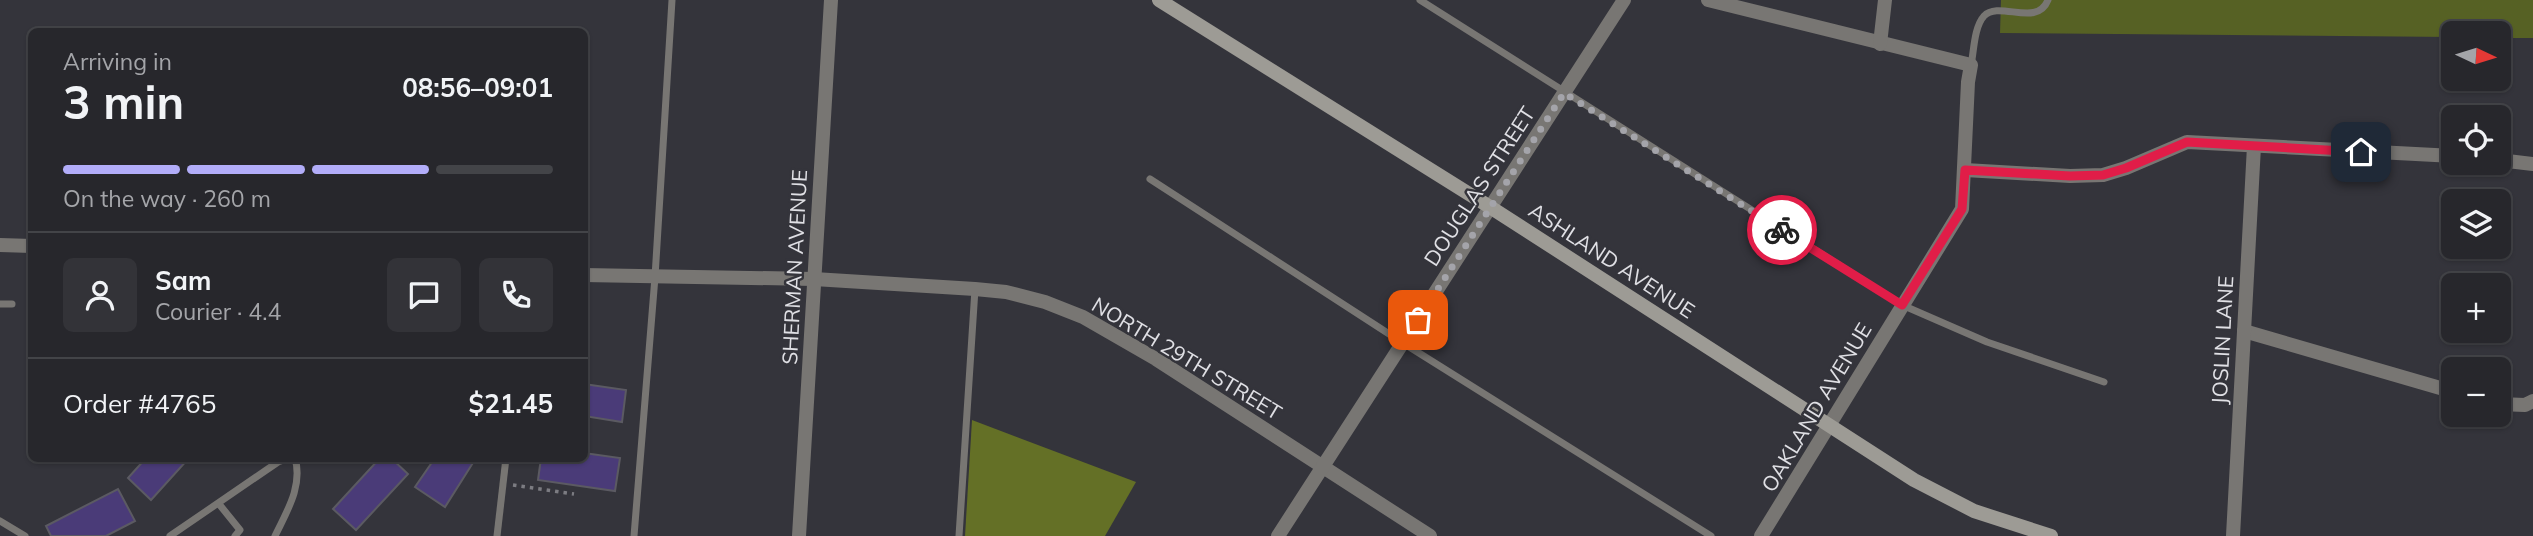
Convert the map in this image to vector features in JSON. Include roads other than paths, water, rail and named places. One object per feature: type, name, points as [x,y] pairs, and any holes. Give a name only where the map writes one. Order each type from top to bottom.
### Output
[{"type":"street","name":"SHERMAN AVENUE","points":[[799,536],[831,0]]},
{"type":"street","name":"ASHLAND AVENUE","points":[[1159,0],[1490,207],[1914,480],[1974,511],[2051,536]]},
{"type":"street","name":"DOUGLAS STREET","points":[[1278,536],[1624,0]]},
{"type":"street","points":[[1708,0],[1971,65]]},
{"type":"street","points":[[1880,44],[1885,0]]},
{"type":"street","name":"OAKLAND AVENUE","points":[[1761,536],[1962,209],[1971,65]]},
{"type":"street","points":[[1965,170],[2070,176],[2103,175],[2187,142],[2441,155]]},
{"type":"street","name":"JOSLIN LANE","points":[[2232,536],[2254,146]]},
{"type":"street","points":[[2511,161],[2533,164]]},
{"type":"street","points":[[0,244],[28,246]]},
{"type":"street","name":"NORTH 29TH STREET","points":[[588,275],[814,279],[1006,292],[1045,302],[1083,317],[1156,359],[1430,536]]},
{"type":"street","points":[[2244,331],[2441,388]]},
{"type":"street","points":[[2511,404],[2525,405],[2533,401]]},
{"type":"lane","points":[[634,536],[655,277],[672,0]]},
{"type":"lane","points":[[1420,0],[1902,305],[1987,342],[2104,382]]},
{"type":"lane","points":[[1971,65],[1977,31],[1984,16],[1992,12],[2034,13],[2042,10],[2048,0]]},
{"type":"lane","points":[[1150,179],[1711,536]]},
{"type":"lane","points":[[959,536],[975,289]]},
{"type":"lane","points":[[0,304],[12,304]]},
{"type":"lane","points":[[170,536],[278,462]]},
{"type":"lane","points":[[275,536],[297,485],[299,472],[296,462]]},
{"type":"lane","points":[[497,536],[506,462]]},
{"type":"lane","points":[[219,504],[240,530],[235,536]]},
{"type":"lane","points":[[0,521],[25,536]]}]
